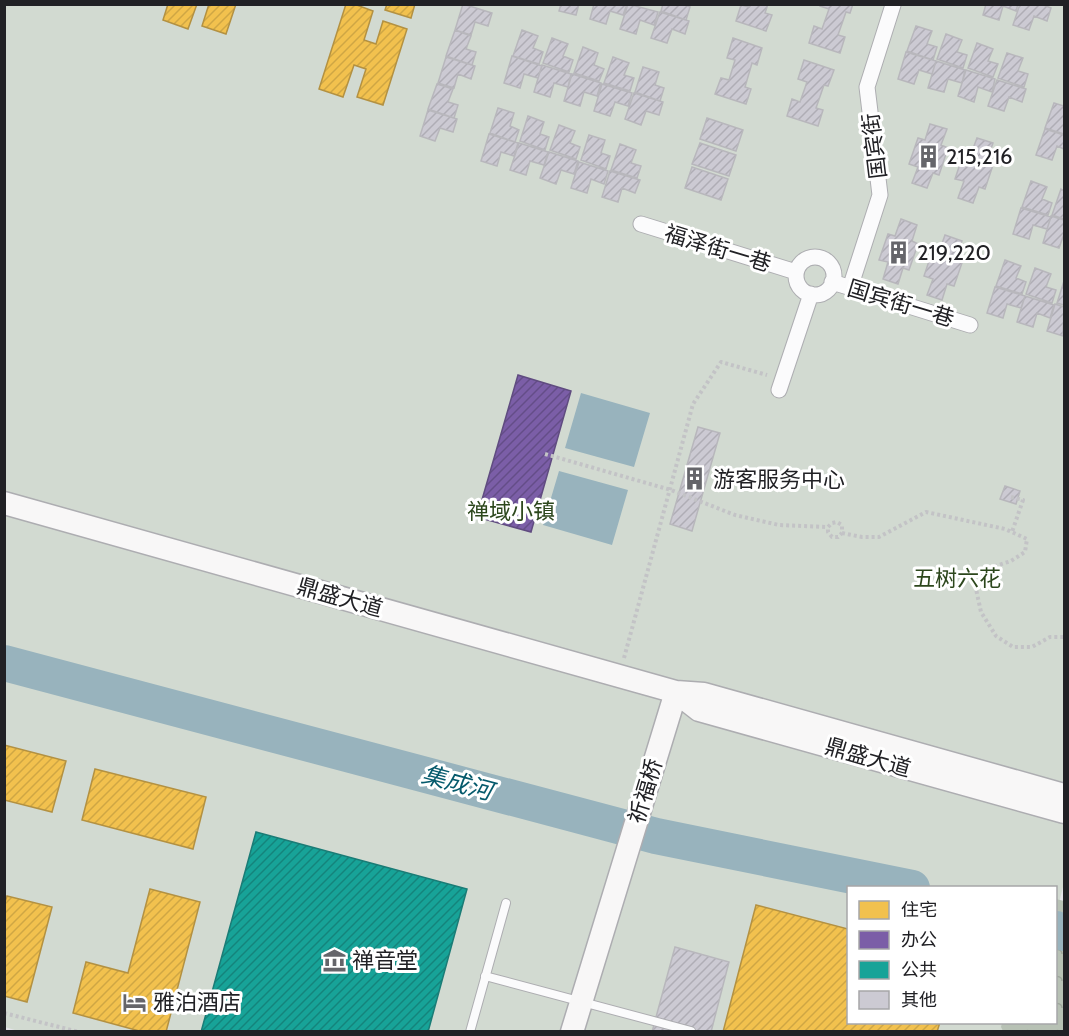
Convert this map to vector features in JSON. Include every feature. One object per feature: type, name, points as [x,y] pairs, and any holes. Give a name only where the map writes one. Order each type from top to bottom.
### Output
[{"type":"street","name":"国宾街","points":[[850,288],[880,195],[867,87],[893,5]]},
{"type":"street","name":"福泽街一巷","points":[[641,224],[796,273]]},
{"type":"street","points":[[817,256],[829,262],[834,274],[832,282],[831,287],[820,294],[807,293],[797,284],[796,273],[804,260],[817,256]]},
{"type":"street","name":"国宾街一巷","points":[[832,282],[970,325]]},
{"type":"street","points":[[781,385],[811,294]]},
{"type":"street","name":"鼎盛大道","points":[[4,503],[676,692],[704,694],[1065,795]]},
{"type":"street","name":"鼎盛大道","points":[[676,692],[699,710],[1065,812]]},
{"type":"street","name":"祈福桥","points":[[572,1032],[676,692]]},
{"type":"lane","points":[[470,1032],[506,903]]},
{"type":"lane","points":[[485,976],[691,1031]]},
{"type":"path","points":[[620,676],[693,404],[722,362],[781,385]]},
{"type":"path","points":[[545,454],[670,490],[735,515],[779,525],[828,527],[837,522],[842,525],[842,533],[838,537],[832,537],[828,532],[828,527]]},
{"type":"path","points":[[1011,497],[1023,500],[1012,532]]},
{"type":"path","points":[[842,533],[862,537],[879,537],[926,512],[1005,528],[1027,539],[1025,552],[1011,561],[986,569],[976,589],[981,612],[996,636],[1014,647],[1032,647],[1050,638],[1065,637]]},
{"type":"path","points":[[4,1012],[79,1032]]},
{"type":"green space","name":"禅域小镇","points":[[4,5],[1064,5],[1064,883],[1057,911],[1057,886],[847,886],[847,1024],[1026,1024],[1024,1031],[21,1032],[5,1027]]},
{"type":"green space","points":[[1057,899],[1064,901],[1064,1031],[1003,1031],[1002,1024],[1057,1024]]},
{"type":"water","points":[[581,393],[650,413],[634,467],[565,448]]},
{"type":"water","points":[[559,471],[628,490],[612,545],[543,525]]},
{"type":"building: 住宅","points":[[168,4],[197,4],[188,29],[163,20]]},
{"type":"building: 住宅","points":[[209,4],[236,4],[226,34],[202,26]]},
{"type":"building: 住宅","points":[[346,4],[354,4],[373,11],[364,40],[376,44],[383,21],[407,29],[383,105],[357,97],[366,69],[354,65],[343,97],[319,89]]},
{"type":"building: 住宅","points":[[387,4],[415,4],[411,18],[385,10]]},
{"type":"building: 住宅","points":[[4,745],[66,761],[52,812],[4,800]]},
{"type":"building: 住宅","points":[[95,769],[206,797],[193,849],[82,820]]},
{"type":"building: 住宅","points":[[150,889],[200,902],[166,1032],[143,1032],[73,1013],[86,962],[128,973]]},
{"type":"building: 住宅","points":[[7,896],[52,907],[27,1002],[4,996],[4,905]]},
{"type":"building: 住宅","points":[[756,905],[847,929],[847,1024],[939,1024],[937,1032],[723,1032]]},
{"type":"building: 办公","points":[[518,375],[571,391],[531,532],[477,517]]},
{"type":"building: 公共","name":"禅音堂","points":[[256,832],[467,889],[428,1032],[201,1032]]},
{"type":"building: 其他","points":[[463,4],[492,13],[488,26],[475,22],[471,35],[455,30]]},
{"type":"building: 其他","points":[[561,4],[579,4],[576,15],[559,11]]},
{"type":"building: 其他","points":[[594,4],[627,4],[623,15],[610,11],[606,24],[590,19]]},
{"type":"building: 其他","points":[[628,4],[658,12],[654,25],[640,20],[636,34],[620,29]]},
{"type":"building: 其他","points":[[663,4],[684,4],[690,7],[686,20],[661,11]]},
{"type":"building: 其他","points":[[750,4],[768,4],[765,13],[772,15],[766,31],[736,21],[741,5],[749,7]]},
{"type":"building: 其他","points":[[821,4],[853,4],[850,13],[846,12],[838,35],[845,37],[840,53],[809,43],[814,26],[822,29],[829,9],[820,6]]},
{"type":"building: 其他","points":[[986,4],[1018,4],[1016,11],[1003,6],[999,20],[983,15]]},
{"type":"building: 其他","points":[[1020,4],[1041,4],[1051,8],[1047,21],[1034,16],[1029,30],[1013,25]]},
{"type":"building: 其他","points":[[660,12],[689,21],[685,34],[672,29],[667,43],[651,38]]},
{"type":"building: 其他","points":[[916,26],[932,31],[927,44],[937,47],[933,60],[907,51]]},
{"type":"building: 其他","points":[[455,30],[471,36],[466,49],[476,52],[472,65],[446,56]]},
{"type":"building: 其他","points":[[522,30],[538,36],[533,48],[543,52],[539,64],[513,56]]},
{"type":"building: 其他","points":[[946,34],[962,40],[957,52],[967,55],[963,68],[937,59]]},
{"type":"building: 其他","points":[[552,38],[568,44],[563,56],[573,60],[569,72],[543,63]]},
{"type":"building: 其他","points":[[733,38],[762,48],[757,65],[752,63],[745,87],[751,89],[746,104],[715,94],[721,78],[729,80],[735,60],[727,58]]},
{"type":"building: 其他","points":[[977,43],[993,49],[988,61],[998,64],[993,77],[968,68]]},
{"type":"building: 其他","points":[[583,47],[598,53],[594,65],[604,69],[599,81],[574,73]]},
{"type":"building: 其他","points":[[906,52],[936,61],[932,74],[919,70],[914,84],[898,79]]},
{"type":"building: 其他","points":[[1007,53],[1023,58],[1018,71],[1028,74],[1024,87],[998,78]]},
{"type":"building: 其他","points":[[512,56],[542,66],[538,78],[524,74],[520,88],[504,83]]},
{"type":"building: 其他","points":[[446,57],[475,66],[471,79],[458,74],[454,88],[438,83]]},
{"type":"building: 其他","points":[[613,57],[629,63],[624,75],[634,78],[630,91],[604,83]]},
{"type":"building: 其他","points":[[804,60],[834,70],[828,86],[824,85],[816,108],[823,110],[818,126],[787,116],[792,99],[800,102],[807,82],[798,79]]},
{"type":"building: 其他","points":[[936,61],[965,70],[962,83],[948,79],[944,92],[928,88]]},
{"type":"building: 其他","points":[[542,65],[571,74],[568,87],[554,83],[550,97],[534,92]]},
{"type":"building: 其他","points":[[643,67],[659,72],[655,85],[664,88],[660,101],[635,92]]},
{"type":"building: 其他","points":[[966,70],[995,79],[992,92],[978,87],[974,102],[958,96]]},
{"type":"building: 其他","points":[[572,74],[601,83],[597,96],[584,92],[580,106],[564,101]]},
{"type":"building: 其他","points":[[997,80],[1026,89],[1022,102],[1009,97],[1004,111],[988,106]]},
{"type":"building: 其他","points":[[437,84],[453,89],[448,102],[458,105],[454,118],[428,109]]},
{"type":"building: 其他","points":[[602,84],[632,93],[628,106],[615,102],[610,116],[594,111]]},
{"type":"building: 其他","points":[[634,93],[663,102],[659,115],[646,111],[641,125],[625,119]]},
{"type":"building: 其他","points":[[1054,103],[1064,106],[1064,134],[1045,128]]},
{"type":"building: 其他","points":[[498,108],[514,113],[510,126],[519,130],[515,142],[490,133]]},
{"type":"building: 其他","points":[[428,110],[457,119],[453,132],[440,128],[435,141],[420,136]]},
{"type":"building: 其他","points":[[528,116],[544,122],[540,134],[549,137],[545,150],[520,141]]},
{"type":"building: 其他","points":[[707,118],[743,130],[736,151],[700,139]]},
{"type":"building: 其他","name":"215,216","points":[[930,124],[947,129],[941,145],[948,148],[939,175],[933,173],[927,188],[912,183],[918,167],[909,164],[918,138],[925,140]]},
{"type":"building: 其他","points":[[559,125],[575,131],[570,143],[580,147],[576,159],[550,150]]},
{"type":"building: 其他","points":[[1045,129],[1064,135],[1064,149],[1057,146],[1052,160],[1036,155]]},
{"type":"building: 其他","points":[[489,134],[518,143],[514,156],[501,152],[497,166],[481,161]]},
{"type":"building: 其他","points":[[589,135],[605,140],[601,153],[610,156],[606,169],[581,160]]},
{"type":"building: 其他","points":[[977,138],[993,143],[987,160],[994,162],[985,189],[979,187],[973,203],[958,198],[964,181],[955,179],[964,152],[971,154]]},
{"type":"building: 其他","points":[[519,143],[548,152],[544,165],[530,161],[526,175],[510,170]]},
{"type":"building: 其他","points":[[700,143],[736,155],[729,176],[692,164]]},
{"type":"building: 其他","points":[[620,144],[636,150],[631,163],[641,166],[637,178],[611,170]]},
{"type":"building: 其他","points":[[549,152],[578,161],[574,174],[561,170],[556,184],[540,178]]},
{"type":"building: 其他","points":[[579,162],[608,171],[604,184],[591,179],[587,193],[571,188]]},
{"type":"building: 其他","points":[[692,167],[728,179],[721,200],[685,188]]},
{"type":"building: 其他","points":[[610,171],[640,180],[635,193],[622,188],[618,202],[602,197]]},
{"type":"building: 其他","points":[[1031,181],[1047,187],[1042,199],[1052,203],[1048,215],[1022,207]]},
{"type":"building: 其他","points":[[1061,189],[1064,191],[1064,219],[1052,215]]},
{"type":"building: 其他","points":[[1021,208],[1051,217],[1047,229],[1033,225],[1029,239],[1013,234]]},
{"type":"building: 其他","points":[[1051,216],[1064,220],[1064,234],[1059,248],[1043,243]]},
{"type":"building: 其他","name":"219,220","points":[[901,219],[917,225],[912,241],[918,244],[909,270],[903,268],[898,284],[883,279],[888,262],[879,260],[888,234],[895,236]]},
{"type":"building: 其他","points":[[945,235],[962,241],[956,257],[963,260],[954,286],[947,284],[942,300],[927,295],[933,279],[924,276],[933,249],[939,252]]},
{"type":"building: 其他","points":[[1005,260],[1021,266],[1016,278],[1026,282],[1022,294],[996,286]]},
{"type":"building: 其他","points":[[1035,268],[1051,274],[1046,287],[1056,290],[1052,303],[1026,294]]},
{"type":"building: 其他","points":[[1064,281],[1064,305],[1057,303]]},
{"type":"building: 其他","points":[[995,287],[1025,296],[1021,308],[1007,304],[1003,318],[987,313]]},
{"type":"building: 其他","points":[[1025,296],[1054,305],[1050,318],[1037,313],[1033,327],[1017,322]]},
{"type":"building: 其他","points":[[1055,304],[1064,307],[1063,336],[1047,331]]},
{"type":"building: 其他","name":"游客服务中心","points":[[698,427],[720,433],[692,531],[670,524]]},
{"type":"building: 其他","points":[[1005,486],[1020,491],[1016,504],[1000,499]]},
{"type":"building: 其他","points":[[675,947],[729,962],[711,1032],[652,1032]]},
{"type":"waterway","name":"集成河","points":[[4,663],[656,836],[902,886]]},
{"type":"waterway","name":"集成河","points":[[1057,930],[1064,933]]},
{"type":"place","name":"215,216","points":[[928,156]]},
{"type":"place","name":"219,220","points":[[899,252]]},
{"type":"place","name":"游客服务中心","points":[[695,479]]},
{"type":"place","name":"禅音堂","points":[[334,960]]},
{"type":"place","name":"雅泊酒店","points":[[135,1002]]},
{"type":"park label","name":"五树六花","points":[[957,578]]}]
